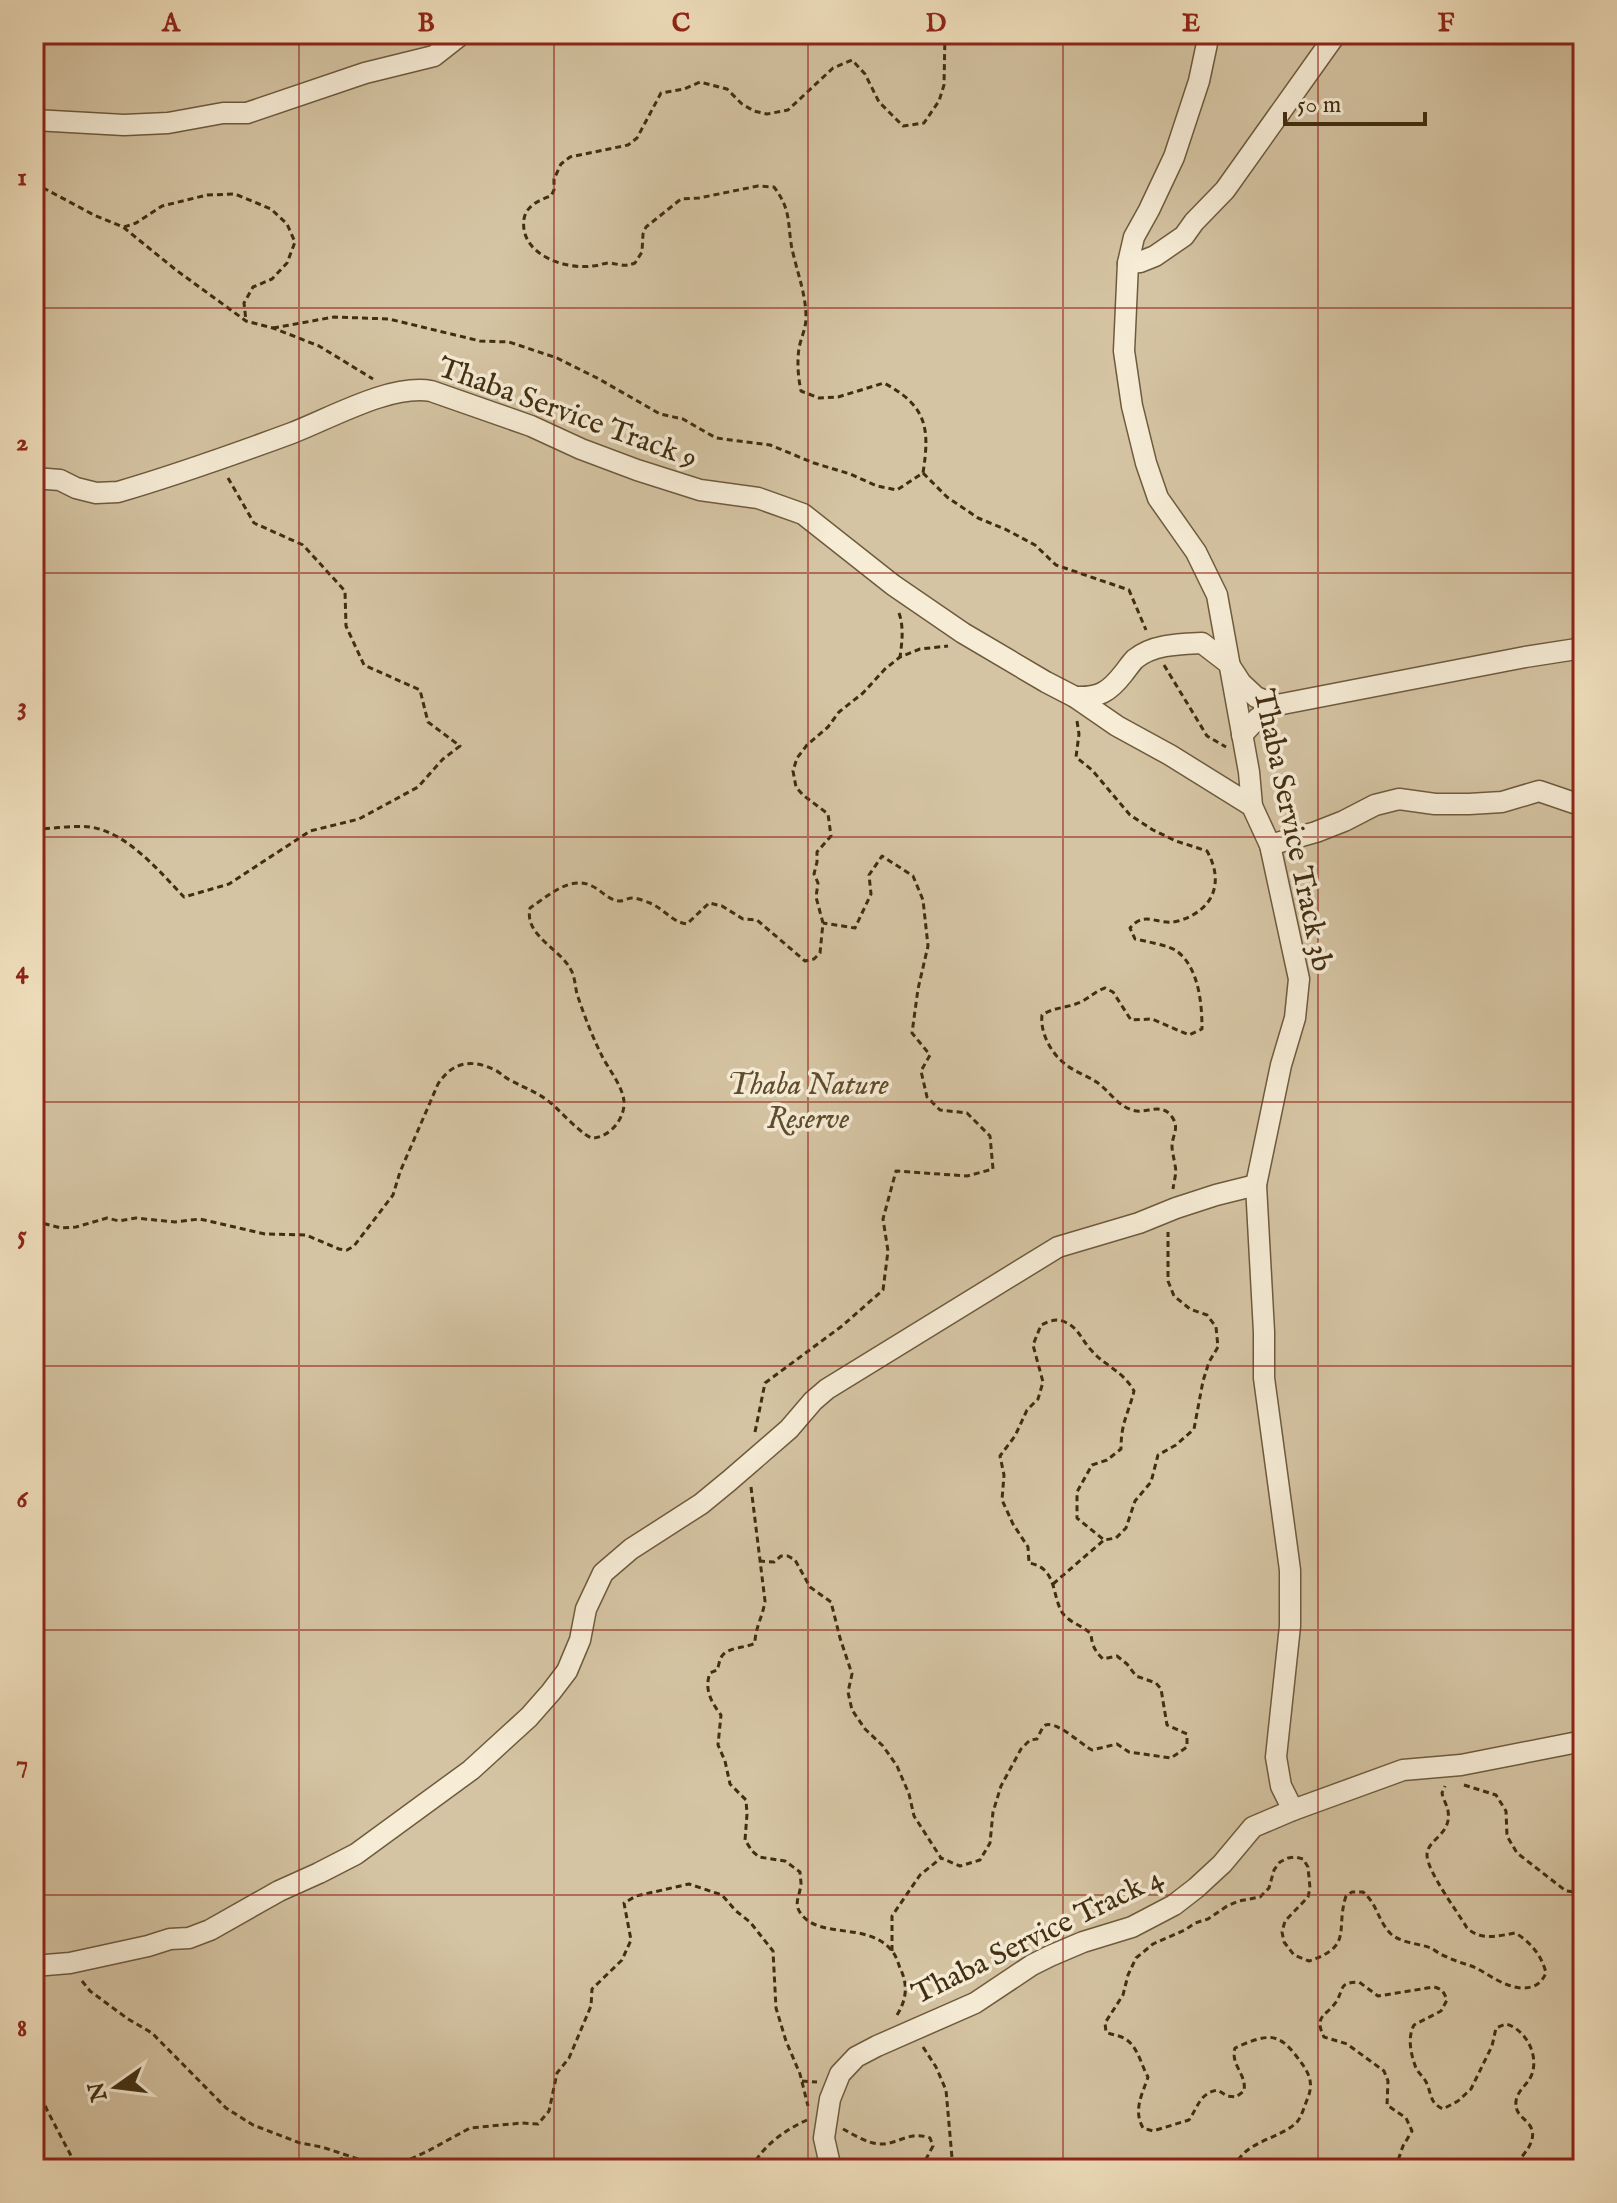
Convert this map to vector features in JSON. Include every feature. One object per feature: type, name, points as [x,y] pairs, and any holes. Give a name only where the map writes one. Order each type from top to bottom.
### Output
[{"type":"street","points":[[34,120],[124,125],[247,113],[365,73],[434,56],[462,34]]},
{"type":"street","name":"Thaba Service Track 3b","points":[[1209,34],[1199,81],[1174,157],[1134,237],[1128,263],[1124,351],[1132,406],[1158,498],[1196,552],[1217,595],[1252,806],[1270,845],[1299,979],[1295,1018],[1281,1065],[1256,1185],[1264,1378],[1290,1570],[1288,1649],[1276,1757],[1281,1786],[1293,1810]]},
{"type":"street","points":[[1128,263],[1155,256],[1184,236],[1234,179],[1336,34]]},
{"type":"street","name":"Thaba Service Track 9","points":[[34,478],[60,480],[96,493],[118,492],[292,433],[393,393],[420,389],[431,391],[531,426],[637,470],[700,490],[758,498],[803,514],[893,585],[976,641],[1075,697],[1117,726],[1252,806]]},
{"type":"street","points":[[1075,697],[1093,697],[1107,691],[1134,660],[1154,650],[1202,643],[1228,663],[1241,683],[1256,697],[1277,705]]},
{"type":"street","points":[[1242,735],[1277,705],[1583,648]]},
{"type":"street","points":[[1270,845],[1316,832],[1375,805],[1399,799],[1435,804],[1469,804],[1502,802],[1539,791],[1583,806]]},
{"type":"street","points":[[34,1966],[70,1963],[170,1939],[189,1938],[356,1854],[471,1770],[529,1717],[567,1671],[580,1640],[586,1609],[603,1573],[631,1549],[701,1504],[789,1429],[827,1389],[1058,1247],[1202,1199],[1256,1185]]},
{"type":"street","name":"Thaba Service Track 4","points":[[831,2169],[824,2138],[830,2099],[840,2074],[856,2057],[975,2003],[1050,1956],[1132,1927],[1174,1905],[1222,1864],[1253,1827],[1403,1770],[1461,1765],[1583,1741]]},
{"type":"path","points":[[273,328],[334,317],[389,319],[480,341],[509,342],[557,358],[660,414],[683,419],[716,438],[770,445],[877,486],[897,490],[923,473],[927,446],[919,410],[900,392],[884,383],[838,397],[819,398],[801,391],[798,378],[799,351],[806,321],[804,292],[793,254],[789,216],[784,200],[774,187],[758,186],[681,199],[646,227],[642,252],[635,263],[620,267],[611,263],[578,266],[549,260],[534,249],[523,231],[524,214],[539,200],[551,196],[561,164],[570,157],[628,145],[637,138],[661,93],[700,82],[727,89],[742,104],[767,114],[788,110],[833,68],[852,60],[865,74],[879,102],[903,126],[924,123],[939,101],[944,85],[945,34]]},
{"type":"path","points":[[34,183],[123,227],[246,321],[319,346],[375,380]]},
{"type":"path","points":[[123,227],[136,223],[162,206],[207,195],[235,194],[271,209],[287,224],[295,242],[287,263],[272,279],[253,287],[244,303],[246,321]]},
{"type":"path","points":[[34,829],[91,827],[122,838],[184,897],[229,884],[310,831],[359,819],[418,787],[443,759],[460,746],[428,722],[420,690],[364,665],[346,626],[345,591],[303,545],[254,523],[227,477],[221,457]]},
{"type":"path","points":[[923,473],[947,497],[978,518],[1035,545],[1056,565],[1129,590],[1154,650],[1207,736],[1246,758]]},
{"type":"path","points":[[897,609],[901,620],[900,657]]},
{"type":"path","points":[[34,1221],[61,1228],[107,1218],[175,1222],[200,1219],[265,1234],[306,1235],[347,1250],[354,1246],[393,1195],[438,1084],[454,1066],[468,1063],[498,1071],[509,1080],[535,1091],[586,1137],[609,1134],[624,1105],[621,1092],[595,1040],[576,992],[572,971],[531,927],[528,917],[530,908],[576,882],[593,886],[619,901],[633,898],[649,902],[666,911],[677,923],[687,924],[709,903],[722,906],[743,919],[757,920],[805,961],[814,959],[820,953],[823,923],[814,874],[817,852],[831,836],[831,826],[828,814],[796,787],[793,771],[797,758],[839,712],[900,657],[920,649],[976,641]]},
{"type":"path","points":[[1053,1584],[1104,1540],[1116,1538],[1126,1528],[1135,1501],[1151,1482],[1158,1455],[1176,1445],[1194,1429],[1203,1381],[1218,1347],[1216,1327],[1207,1315],[1190,1309],[1174,1296],[1168,1281],[1168,1212],[1176,1168],[1171,1143],[1176,1133],[1173,1118],[1163,1109],[1133,1111],[1110,1097],[1098,1083],[1066,1065],[1056,1055],[1041,1026],[1042,1015],[1050,1010],[1082,1001],[1105,988],[1113,992],[1131,1020],[1152,1019],[1189,1035],[1202,1029],[1201,1003],[1193,973],[1178,951],[1135,939],[1130,928],[1146,918],[1167,923],[1179,921],[1197,911],[1209,902],[1215,888],[1216,866],[1207,851],[1164,836],[1130,815],[1092,770],[1076,757],[1079,734],[1075,697]]},
{"type":"path","points":[[823,923],[855,928],[871,894],[869,875],[882,856],[913,876],[923,900],[928,946],[912,1033],[930,1055],[921,1071],[927,1097],[940,1110],[967,1113],[990,1136],[993,1169],[967,1176],[896,1171],[883,1219],[888,1251],[883,1290],[842,1326],[765,1383],[748,1464],[765,1601],[763,1613],[757,1623],[755,1643],[727,1652],[707,1680],[708,1693],[721,1715],[718,1745],[730,1784],[746,1800],[745,1840],[752,1851],[759,1857],[785,1861],[800,1872],[801,1884],[796,1902],[805,1918],[829,1930],[851,1930],[870,1935],[892,1951]]},
{"type":"path","points":[[759,1561],[774,1562],[781,1556],[788,1556],[795,1560],[810,1587],[831,1602],[852,1674],[848,1692],[852,1710],[897,1766],[914,1816],[941,1858],[960,1866],[980,1860],[990,1843],[993,1812],[1001,1786],[1021,1749],[1030,1740],[1037,1739],[1043,1726],[1059,1726],[1092,1750],[1117,1744],[1129,1752],[1171,1758],[1187,1747],[1187,1734],[1167,1725],[1161,1689],[1156,1683],[1136,1676],[1117,1656],[1103,1659],[1092,1646],[1091,1634],[1062,1612],[1053,1584],[1045,1571],[1038,1564],[1029,1563],[1028,1547],[1002,1500],[1004,1475],[1000,1456],[1015,1436],[1027,1410],[1038,1399],[1043,1382],[1033,1345],[1041,1325],[1053,1319],[1065,1322],[1078,1331],[1092,1351],[1129,1382],[1134,1391],[1121,1431],[1121,1449],[1107,1460],[1092,1465],[1077,1492],[1077,1518],[1104,1540]]},
{"type":"path","points":[[1234,2169],[1236,2162],[1247,2152],[1299,2121],[1311,2086],[1309,2074],[1290,2048],[1277,2039],[1267,2037],[1243,2044],[1235,2048],[1233,2056],[1235,2065],[1243,2075],[1244,2091],[1236,2097],[1218,2090],[1208,2092],[1189,2120],[1153,2131],[1143,2128],[1137,2113],[1148,2077],[1129,2042],[1106,2032],[1105,2028],[1107,2017],[1123,1995],[1136,1958],[1153,1944],[1208,1919],[1227,1906],[1260,1897],[1269,1888],[1274,1870],[1280,1862],[1296,1857],[1303,1859],[1308,1867],[1310,1888],[1308,1897],[1285,1921],[1282,1932],[1284,1942],[1294,1955],[1309,1961],[1331,1952],[1338,1943],[1346,1896],[1352,1892],[1363,1892],[1373,1901],[1391,1934],[1402,1941],[1432,1949],[1517,1988],[1539,1985],[1546,1973],[1544,1962],[1525,1938],[1515,1933],[1498,1937],[1473,1934],[1435,1877],[1427,1851],[1430,1844],[1445,1831],[1449,1812],[1442,1793],[1445,1786],[1451,1784]]},
{"type":"path","points":[[1459,1784],[1496,1795],[1506,1811],[1507,1836],[1517,1853],[1566,1891],[1583,1893]]},
{"type":"path","points":[[894,2019],[902,2006],[907,1982],[892,1951],[892,1916],[920,1875],[941,1858]]},
{"type":"path","points":[[70,1963],[90,1991],[152,2033],[226,2108],[253,2125],[341,2155],[397,2165],[470,2128],[538,2124],[549,2111],[557,2073],[569,2058],[591,2006],[592,1989],[622,1960],[631,1940],[624,1903],[636,1896],[689,1884],[722,1895],[750,1922],[773,1951],[776,2008],[808,2103],[810,2118],[786,2130],[756,2158],[751,2169]]},
{"type":"path","points":[[1395,2169],[1412,2131],[1406,2118],[1387,2105],[1388,2081],[1384,2071],[1347,2044],[1324,2037],[1320,2030],[1322,2017],[1347,1983],[1359,1982],[1378,1996],[1434,1987],[1445,1994],[1447,2000],[1441,2011],[1414,2025],[1409,2041],[1416,2070],[1427,2081],[1434,2104],[1443,2109],[1471,2089],[1492,2046],[1496,2028],[1506,2024],[1521,2032],[1532,2051],[1533,2073],[1518,2094],[1517,2109],[1518,2115],[1529,2123],[1532,2137],[1529,2147],[1510,2169]]},
{"type":"path","points":[[902,2006],[946,2090],[953,2169]]},
{"type":"path","points":[[34,2078],[78,2169]]},
{"type":"path","points":[[827,2119],[858,2138],[881,2145],[920,2135],[930,2138],[933,2146],[926,2159],[915,2169]]},
{"type":"path","points":[[341,2155],[343,2169]]},
{"type":"green space","name":"Thaba Nature Reserve","points":[[34,34],[1583,34],[1583,2169],[34,2169]]}]
